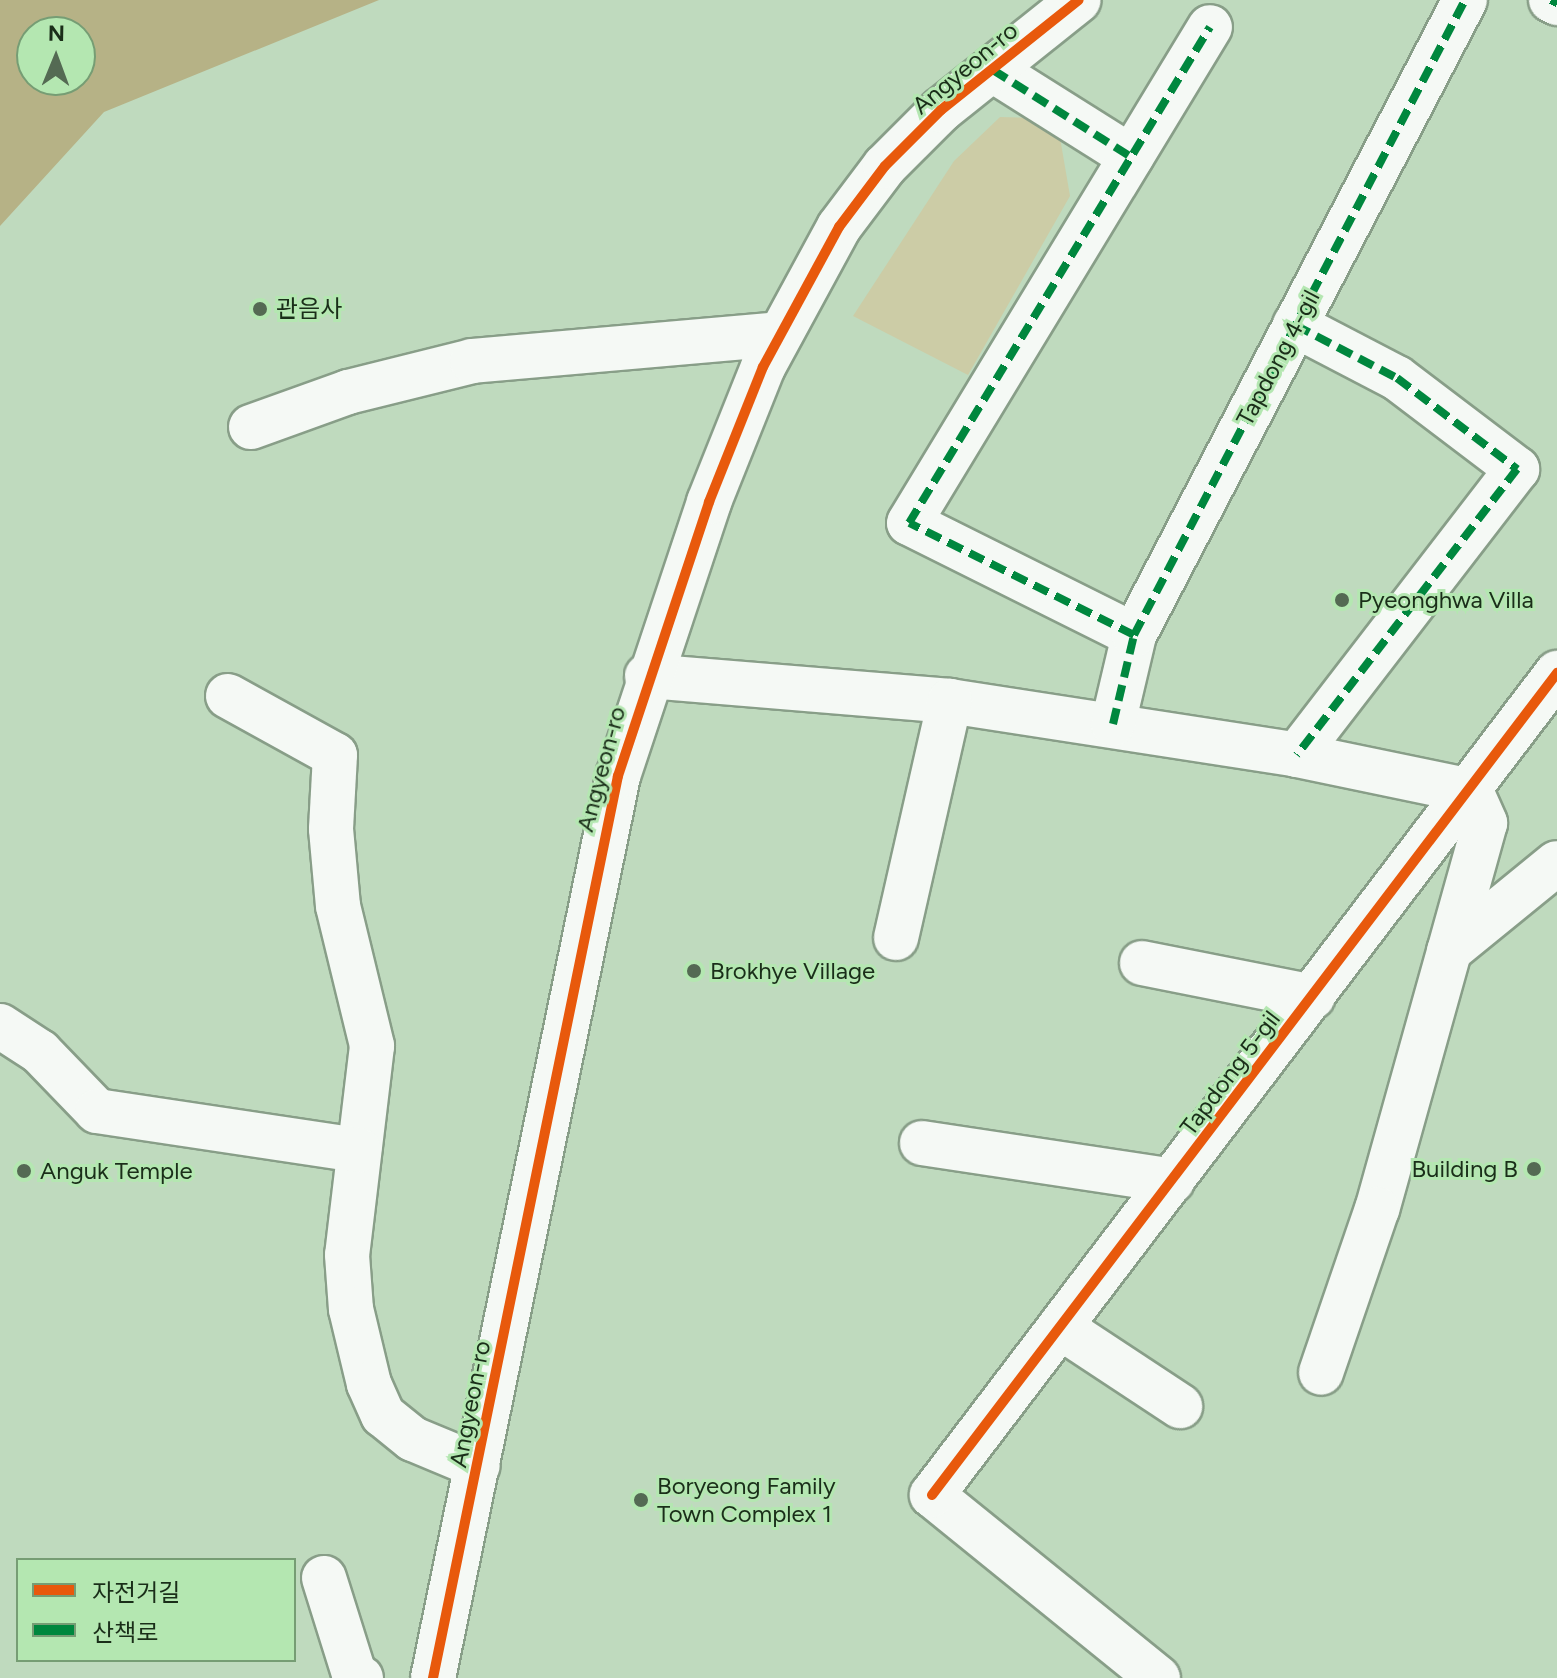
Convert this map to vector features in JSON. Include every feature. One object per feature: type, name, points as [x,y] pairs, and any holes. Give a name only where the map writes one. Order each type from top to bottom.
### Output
[{"type":"street","name":"Angyeon-ro","points":[[433,1678],[601,848],[647,676],[709,502],[780,334],[839,227],[885,166],[993,70],[1079,0]]},
{"type":"street","name":"Tapdong 4-gil","points":[[1113,724],[1134,635],[1465,0]]},
{"type":"street","points":[[1551,0],[1557,3]]},
{"type":"street","points":[[1134,635],[909,523],[1210,27]]},
{"type":"street","points":[[993,70],[1131,157]]},
{"type":"street","points":[[1295,325],[1397,378],[1517,469],[1297,755]]},
{"type":"street","points":[[251,427],[348,392],[472,361],[780,334]]},
{"type":"street","name":"Tapdong 5-gil","points":[[1147,1675],[932,1495],[1471,791],[1557,673]]},
{"type":"street","points":[[647,676],[950,701],[1297,755],[1471,791],[1485,823],[1377,1209],[1321,1373]]},
{"type":"street","name":"Angyeon-ro","points":[[228,696],[335,755],[331,829],[338,906],[372,1046],[347,1276],[374,1401],[413,1439],[478,1466]]},
{"type":"street","points":[[896,938],[950,701]]},
{"type":"street","points":[[1449,951],[1557,863]]},
{"type":"street","points":[[1142,963],[1313,997]]},
{"type":"street","points":[[0,1026],[40,1052],[97,1111],[359,1150]]},
{"type":"street","points":[[922,1143],[1172,1181]]},
{"type":"street","points":[[1060,1327],[1180,1406]]},
{"type":"street","points":[[324,1578],[354,1674],[361,1678]]},
{"type":"green space","points":[[1000,117],[1038,118],[1059,132],[1070,196],[968,375],[853,316],[954,161]]},
{"type":"shaded area","points":[[0,0],[379,0],[104,112],[0,226]]},
{"type":"marked path","points":[[1113,724],[1134,635],[1465,0]]},
{"type":"marked path","points":[[1551,0],[1557,3]]},
{"type":"marked path","points":[[1134,635],[909,523],[1210,27]]},
{"type":"marked path","points":[[993,70],[1131,157]]},
{"type":"marked path","points":[[1295,325],[1397,378],[1517,469],[1297,755]]},
{"type":"cycle path","points":[[433,1678],[618,776],[709,502],[763,367],[839,227],[885,166],[941,110],[1079,0]]},
{"type":"cycle path","points":[[932,1495],[1557,673]]},
{"type":"place","name":"관음사","points":[[260,309]]},
{"type":"place","name":"Pyeonghwa Villa","points":[[1342,600]]},
{"type":"place","name":"Brokhye Village","points":[[694,971]]},
{"type":"place","name":"Building B","points":[[1534,1169]]},
{"type":"place","name":"Anguk Temple","points":[[24,1171]]},
{"type":"place","name":"Boryeong Family Town Complex 1","points":[[641,1500]]}]
